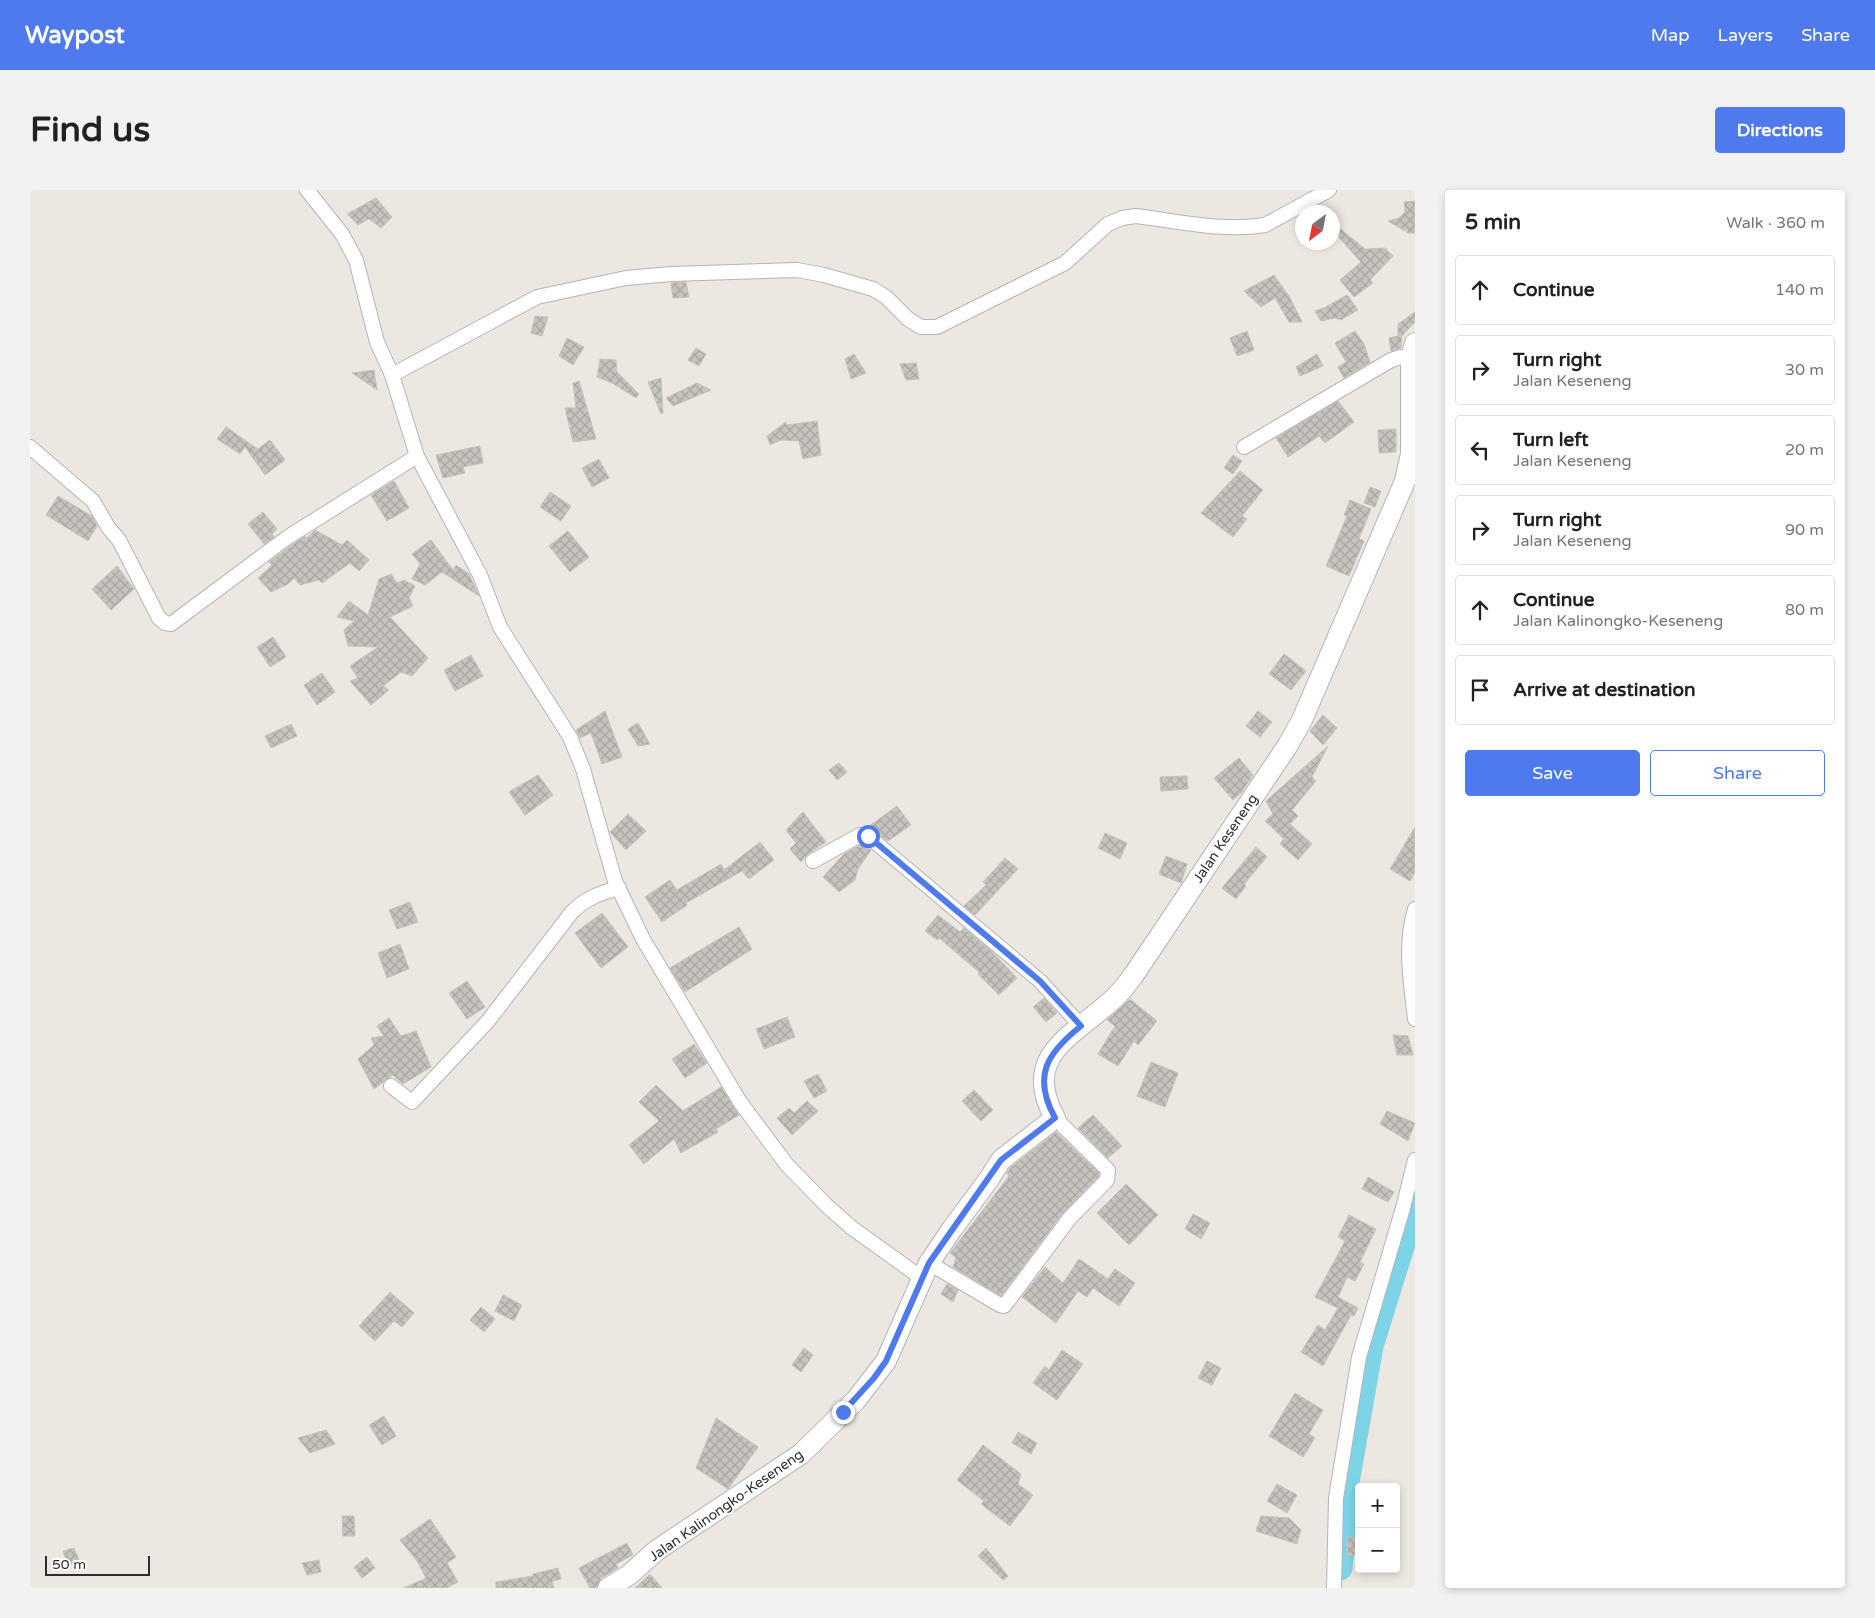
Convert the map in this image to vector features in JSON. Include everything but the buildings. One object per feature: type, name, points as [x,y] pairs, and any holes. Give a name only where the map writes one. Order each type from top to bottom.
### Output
[{"type":"street","points":[[307,190],[342,234],[356,260],[377,342],[392,375],[417,456],[480,575],[500,627],[570,737],[583,769],[605,851],[618,888],[642,938],[740,1102],[787,1165],[826,1205],[852,1228],[926,1271],[1004,1306],[1069,1219],[1107,1180],[1108,1170],[1055,1118],[1001,1160],[926,1271]]},
{"type":"street","points":[[392,375],[537,297],[626,278],[671,274],[789,270],[824,275],[873,289],[886,297],[908,319],[921,327],[937,327],[1065,263],[1108,224],[1122,218],[1136,216],[1233,228],[1255,227],[1265,225],[1329,190]]},
{"type":"street","points":[[1244,447],[1391,360],[1413,350]]},
{"type":"street","name":"Jalan Keseneng","points":[[1055,1118],[1044,1092],[1044,1071],[1053,1051],[1111,1002],[1128,983],[1288,745],[1316,690],[1359,586],[1392,514],[1413,454],[1413,350]]},
{"type":"street","points":[[30,447],[93,501],[108,527],[119,540],[159,618],[165,623],[172,624],[288,537],[417,456]]},
{"type":"street","points":[[813,861],[860,835],[868,836],[1040,981],[1081,1026]]},
{"type":"street","points":[[391,1086],[412,1102],[488,1020],[572,912],[582,902],[597,894],[618,888]]},
{"type":"street","points":[[1415,909],[1409,927],[1409,966],[1415,1019]]},
{"type":"street","points":[[1334,1588],[1336,1498],[1359,1357],[1404,1208],[1415,1160]]},
{"type":"street","name":"Jalan Kalinongko-Keseneng","points":[[608,1588],[629,1575],[657,1550],[808,1448],[856,1400],[880,1371],[894,1345],[926,1271]]},
{"type":"waterway","points":[[1340,1568],[1346,1488],[1371,1346],[1415,1205]]},
{"type":"route","points":[[843,1412],[856,1400],[880,1371],[894,1345],[929,1263],[1001,1160],[1032,1133],[1055,1118],[1048,1106],[1044,1092],[1044,1071],[1053,1051],[1081,1026],[1040,981],[868,836]]}]
